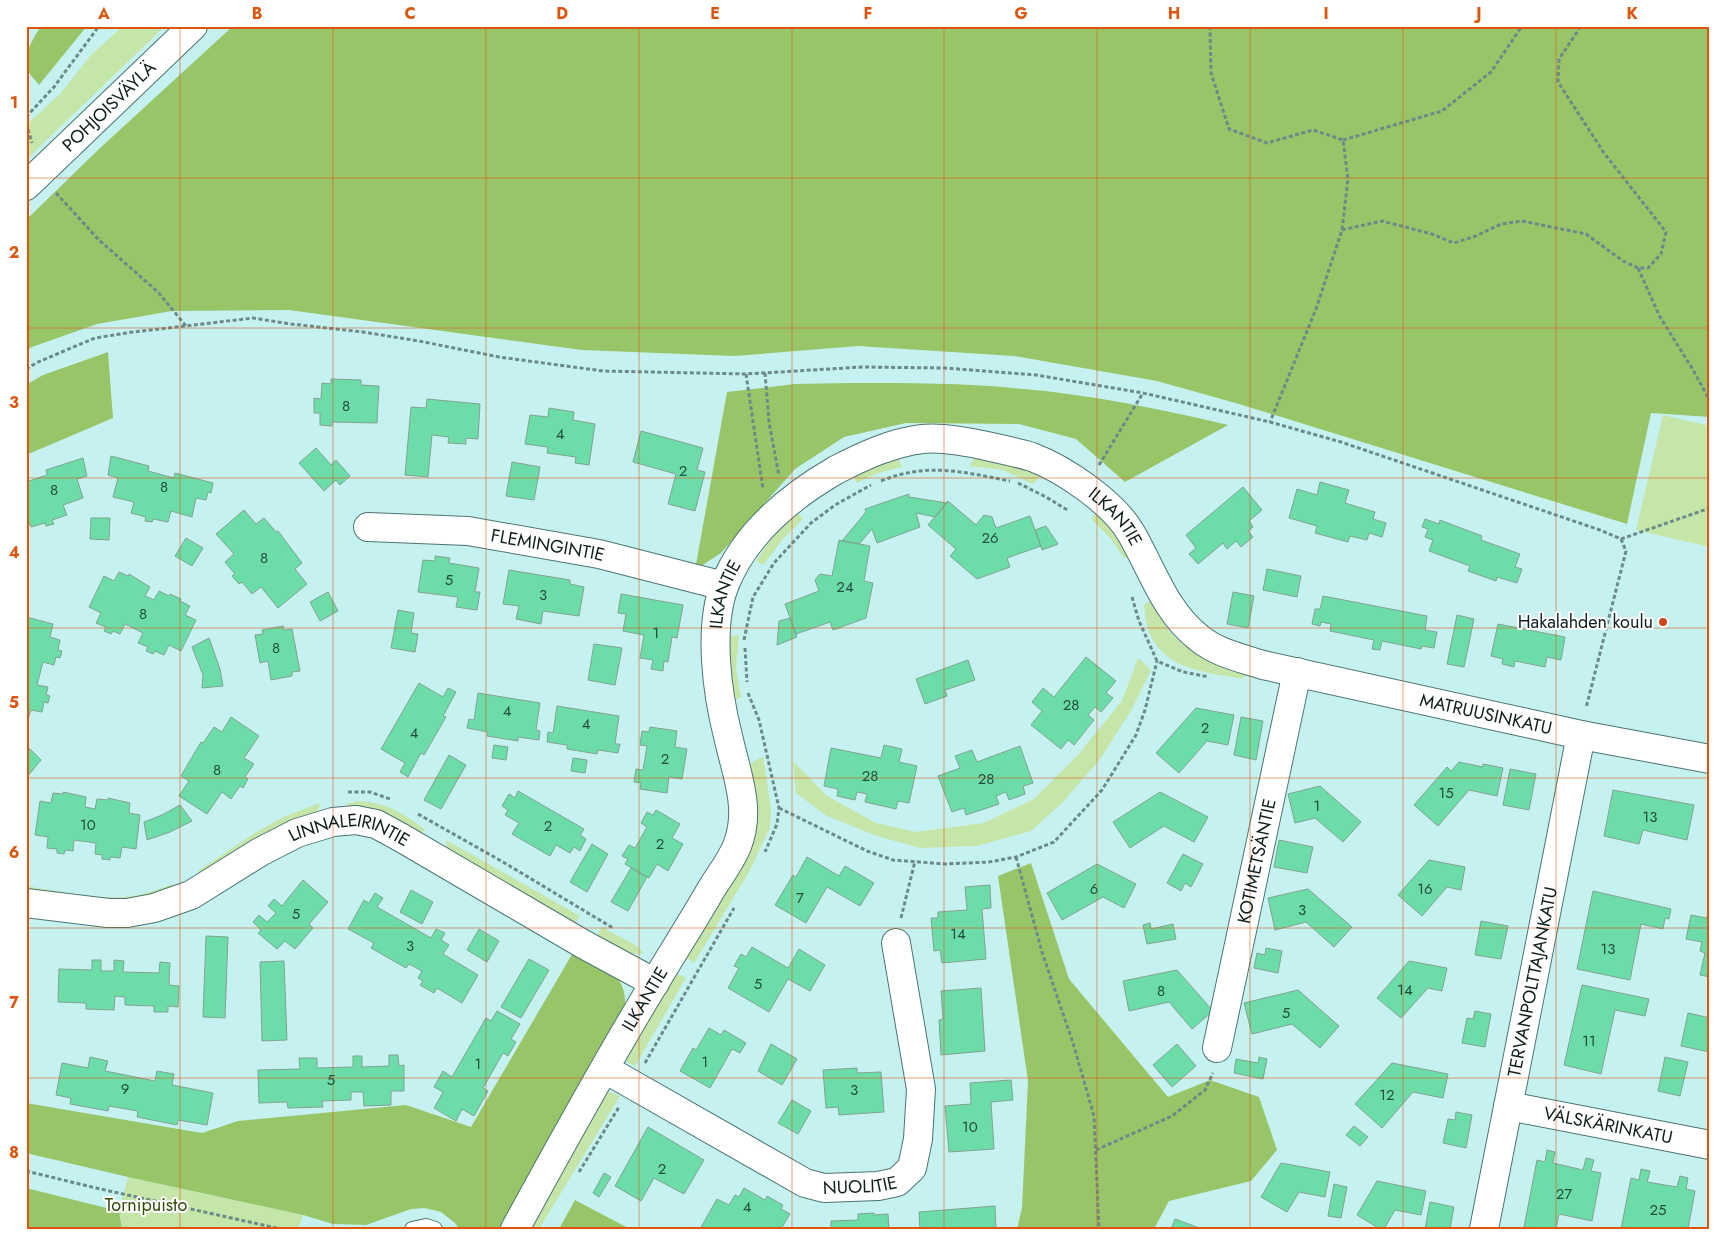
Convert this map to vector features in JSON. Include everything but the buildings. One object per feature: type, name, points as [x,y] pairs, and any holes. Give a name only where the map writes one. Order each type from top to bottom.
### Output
[{"type":"street","name":"POHJOISVÄYLÄ","points":[[26,186],[192,26]]},
{"type":"street","name":"ILKANTIE","points":[[515,1229],[605,1070],[737,846],[744,819],[744,802],[727,732],[717,667],[716,632],[724,586],[738,558],[776,514],[825,477],[861,457],[892,446],[925,439],[965,442],[1028,456],[1051,465],[1086,487],[1129,528],[1162,594],[1186,627],[1199,639],[1220,651],[1263,665]]},
{"type":"street","name":"FLEMINGINTIE","points":[[368,527],[468,531],[599,554],[724,586]]},
{"type":"street","name":"MATRUUSINKATU","points":[[1263,665],[1581,735],[1710,759]]},
{"type":"street","name":"KOTIMETSÄNTIE","points":[[1217,1048],[1297,672]]},
{"type":"street","name":"TERVANPOLTTAJANKATU","points":[[1484,1229],[1581,735]]},
{"type":"street","name":"LINNALEIRINTIE","points":[[26,902],[108,913],[127,913],[154,908],[191,895],[260,852],[297,832],[334,822],[356,820],[376,824],[400,836],[583,944],[662,972]]},
{"type":"street","name":"NUOLITIE","points":[[605,1070],[633,1084],[805,1183],[824,1188],[878,1186],[897,1182],[912,1168],[918,1139],[921,1089],[896,943]]},
{"type":"street","name":"VÄLSKÄRINKATU","points":[[1508,1106],[1710,1144]]},
{"type":"lane","points":[[412,1229],[426,1226],[435,1229]]},
{"type":"path","points":[[26,31],[29,26]]},
{"type":"path","points":[[26,117],[54,87],[100,26]]},
{"type":"path","points":[[1210,26],[1211,73],[1229,129],[1267,144],[1313,130],[1342,140],[1442,111],[1491,72],[1522,26]]},
{"type":"path","points":[[1342,230],[1382,221],[1432,234],[1454,243],[1476,236],[1501,224],[1522,221],[1586,234],[1623,261],[1638,268],[1648,268],[1661,254],[1666,232],[1604,153],[1558,82],[1559,58],[1581,26]]},
{"type":"path","points":[[1270,422],[1316,309],[1342,230],[1348,179],[1342,140]]},
{"type":"path","points":[[56,193],[99,240],[158,292],[186,326]]},
{"type":"path","points":[[1638,268],[1660,317],[1692,368],[1710,402]]},
{"type":"path","points":[[765,373],[776,514]]},
{"type":"path","points":[[746,374],[776,514]]},
{"type":"path","points":[[1086,487],[1143,393]]},
{"type":"path","points":[[880,481],[899,474],[932,469],[1008,480],[1017,482],[1046,496],[1076,516]]},
{"type":"path","points":[[763,855],[777,824],[779,808],[759,720],[748,694],[744,640],[753,597],[774,563],[810,523],[871,484]]},
{"type":"path","points":[[1621,539],[1710,508]]},
{"type":"path","points":[[779,808],[868,851],[893,860],[954,864],[989,862],[1016,857],[1054,842],[1102,790],[1136,735],[1145,710],[1157,661],[1139,621],[1131,592]]},
{"type":"path","points":[[1157,661],[1184,672],[1211,677]]},
{"type":"path","points":[[340,792],[370,792],[393,800]]},
{"type":"path","points":[[417,814],[503,862],[619,931]]},
{"type":"path","points":[[1016,857],[1042,952],[1073,1043],[1094,1116],[1099,1229]]},
{"type":"path","points":[[896,943],[915,861]]},
{"type":"path","points":[[575,1179],[633,1084],[737,902]]},
{"type":"path","points":[[662,972],[696,976]]},
{"type":"path","points":[[1096,1150],[1172,1116],[1205,1090],[1214,1072],[1217,1048]]},
{"type":"path","points":[[26,1171],[281,1229]]},
{"type":"green space","points":[[41,26],[87,26],[39,85],[28,71],[26,58]]},
{"type":"green space","points":[[123,26],[165,26],[26,160],[26,125],[60,94],[90,56]]},
{"type":"green space","points":[[233,26],[1710,26],[1710,417],[1651,413],[1627,524],[1239,404],[1157,381],[1014,356],[858,346],[735,356],[582,350],[289,310],[172,311],[97,324],[26,350],[26,220],[99,149]]},
{"type":"green space","points":[[108,352],[113,418],[26,455],[26,385],[43,375]]},
{"type":"green space","points":[[795,384],[960,384],[1050,392],[1126,403],[1228,425],[1125,482],[1076,439],[1019,424],[906,423],[844,437],[795,469],[721,553],[695,570],[727,392]]},
{"type":"green space","points":[[1663,415],[1710,426],[1710,547],[1636,530]]},
{"type":"green space","points":[[976,455],[1042,474],[1033,484],[1003,470],[970,466]]},
{"type":"green space","points":[[898,457],[902,467],[878,473],[857,483],[853,475]]},
{"type":"green space","points":[[1097,512],[1117,533],[1131,555],[1124,558],[1111,539],[1091,519]]},
{"type":"green space","points":[[798,513],[803,519],[783,539],[763,565],[756,561],[776,532]]},
{"type":"green space","points":[[1152,599],[1165,625],[1179,641],[1206,657],[1246,671],[1243,679],[1188,668],[1165,655],[1156,645],[1147,626],[1144,605]]},
{"type":"green space","points":[[739,635],[736,668],[741,697],[734,701],[728,669],[730,636]]},
{"type":"green space","points":[[1138,658],[1151,670],[1132,709],[1101,758],[1063,802],[1031,831],[977,846],[920,848],[877,836],[827,816],[796,793],[793,761],[827,796],[876,823],[916,832],[984,823],[1034,799],[1076,757],[1122,701]]},
{"type":"green space","points":[[763,756],[771,808],[770,828],[749,872],[694,963],[687,958],[741,867],[757,824],[758,807],[750,764]]},
{"type":"green space","points":[[359,801],[379,804],[395,810],[426,830],[419,833],[351,814],[346,804]]},
{"type":"green space","points":[[320,803],[317,815],[202,878],[198,871],[255,833],[283,817]]},
{"type":"green space","points":[[446,840],[580,916],[574,925],[447,851]]},
{"type":"green space","points":[[1031,863],[1069,979],[1168,1097],[1210,1080],[1259,1097],[1277,1150],[1251,1181],[1169,1201],[1154,1229],[1017,1229],[1022,1208],[1028,1081],[998,876]]},
{"type":"green space","points":[[173,884],[176,890],[135,904],[26,894],[26,886],[79,895],[119,897],[142,894]]},
{"type":"green space","points":[[602,927],[635,945],[644,953],[625,952],[596,937]]},
{"type":"green space","points":[[574,951],[604,967],[619,980],[625,999],[624,1012],[499,1229],[459,1229],[455,1223],[441,1212],[425,1208],[411,1209],[366,1225],[333,1224],[303,1215],[26,1153],[26,1103],[202,1133],[238,1121],[406,1105],[471,1127]]},
{"type":"green space","points":[[676,973],[686,978],[635,1066],[625,1061]]},
{"type":"green space","points":[[607,1091],[620,1096],[539,1229],[527,1229]]},
{"type":"green space","name":"Tornipuisto","points":[[128,1177],[303,1215],[298,1229],[122,1229],[119,1211]]},
{"type":"green space","points":[[26,1188],[119,1211],[122,1229],[26,1229]]},
{"type":"green space","points":[[575,1200],[630,1229],[559,1229]]},
{"type":"place","name":"Hakalahden koulu","points":[[1663,622]]}]
